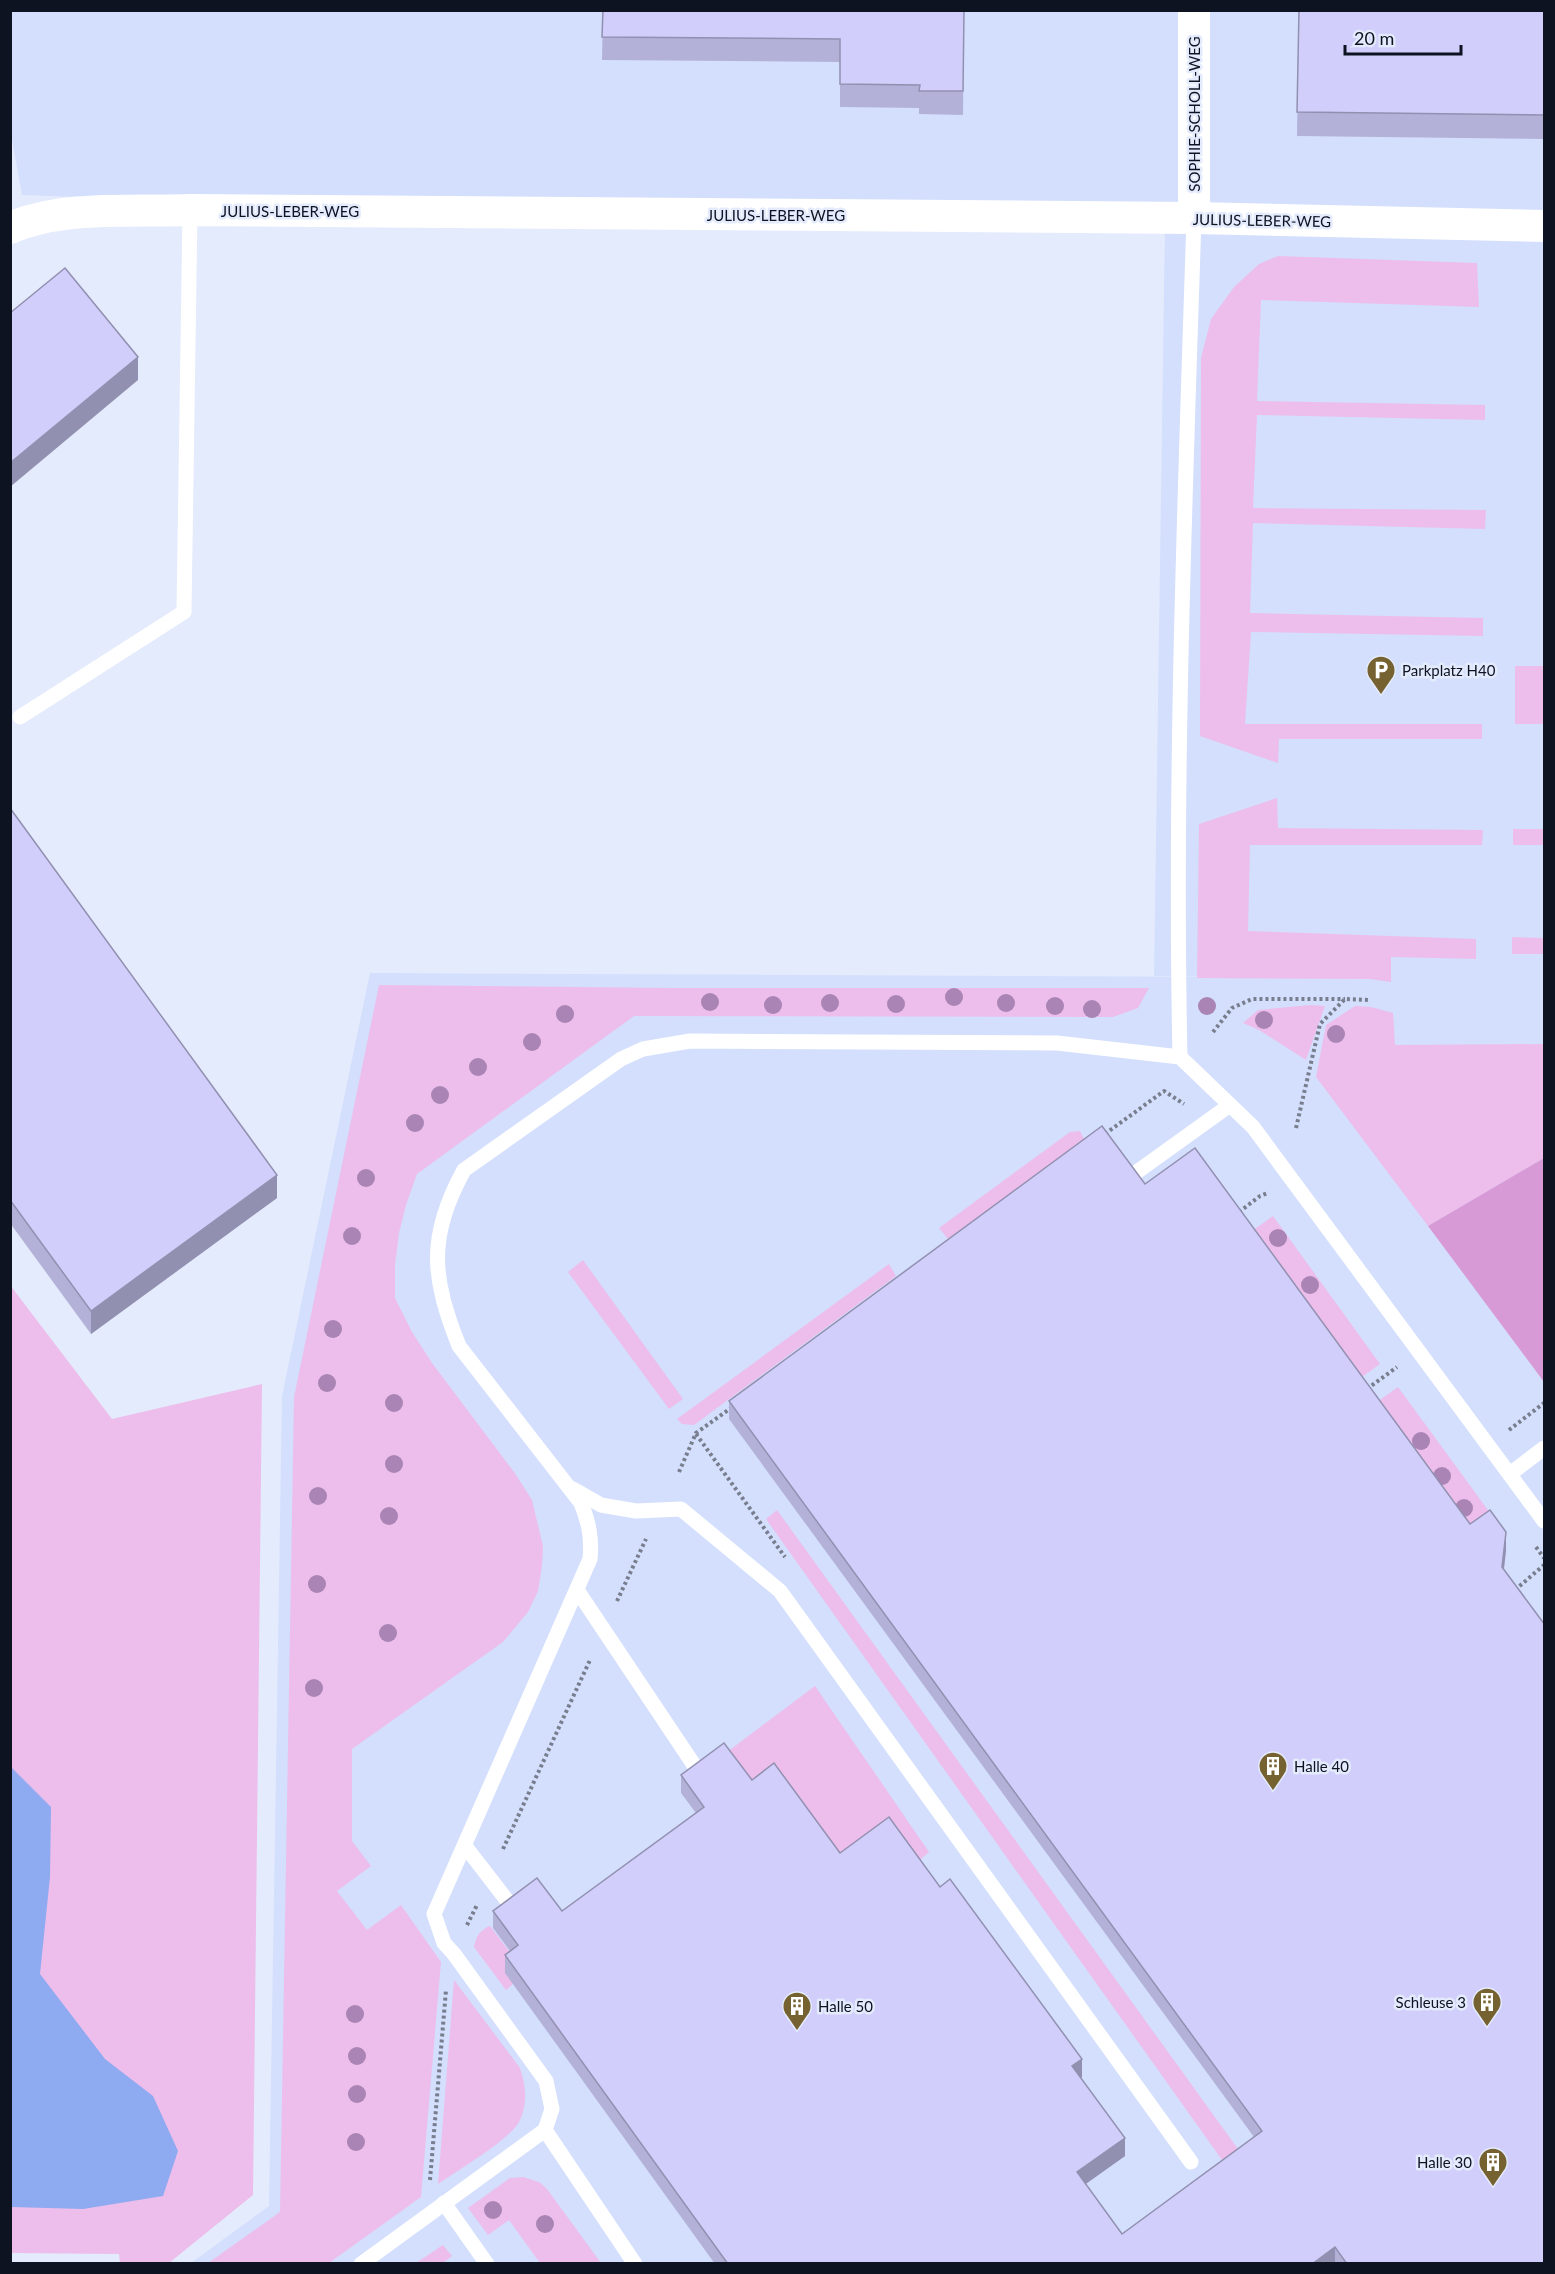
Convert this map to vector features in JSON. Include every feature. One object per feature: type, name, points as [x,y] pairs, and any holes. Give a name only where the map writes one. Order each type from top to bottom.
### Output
[{"type":"street","name":"SOPHIE-SCHOLL-WEG","points":[[1194,10],[1194,218]]},
{"type":"street","name":"JULIUS-LEBER-WEG","points":[[10,228],[60,213],[190,210],[1194,218],[1545,226]]},
{"type":"lane","points":[[20,717],[184,612],[190,210]]},
{"type":"lane","points":[[1180,1057],[1178,977],[1183,595],[1194,218]]},
{"type":"lane","points":[[361,2264],[545,2130],[552,2109],[546,2081],[444,1943],[434,1914],[577,1590],[590,1559],[592,1540],[589,1521],[581,1503],[459,1346],[438,1281],[438,1235],[453,1190],[464,1170],[612,1065],[643,1049],[690,1041],[1057,1043],[1180,1057],[1253,1127],[1545,1521]]},
{"type":"lane","points":[[1134,1174],[1230,1105]]},
{"type":"lane","points":[[1510,1474],[1545,1448]]},
{"type":"lane","points":[[570,1487],[601,1505],[636,1511],[681,1509],[780,1592],[1191,2162]]},
{"type":"lane","points":[[577,1590],[700,1774]]},
{"type":"lane","points":[[465,1846],[512,1907]]},
{"type":"lane","points":[[545,2130],[635,2264]]},
{"type":"lane","points":[[444,2203],[486,2264]]},
{"type":"path","points":[[1213,1032],[1232,1008],[1252,999],[1370,1000]]},
{"type":"path","points":[[1296,1128],[1320,1024],[1345,999]]},
{"type":"path","points":[[1097,1140],[1164,1091]]},
{"type":"path","points":[[1237,1214],[1260,1196],[1277,1190]]},
{"type":"path","points":[[1364,1391],[1403,1363]]},
{"type":"path","points":[[1506,1432],[1545,1403]]},
{"type":"path","points":[[679,1472],[696,1433],[734,1405]]},
{"type":"path","points":[[696,1433],[791,1565]]},
{"type":"path","points":[[466,1927],[646,1539]]},
{"type":"path","points":[[1514,1590],[1545,1565]]},
{"type":"path","points":[[429,2186],[447,1984]]},
{"type":"shaded area","points":[[10,11],[1544,11],[1544,2263],[191,2263],[269,2206],[282,1396],[370,973],[1251,977],[1154,976],[1165,222],[525,213],[22,195],[11,134]]},
{"type":"shaded area","points":[[1278,256],[1477,263],[1479,307],[1261,300],[1257,401],[1485,405],[1485,420],[1257,415],[1253,508],[1486,510],[1485,529],[1253,523],[1250,613],[1483,618],[1483,636],[1251,632],[1245,724],[1482,724],[1482,739],[1279,739],[1278,763],[1200,736],[1201,358],[1211,319],[1234,287],[1259,264]]},
{"type":"shaded area","points":[[1515,666],[1544,666],[1544,724],[1515,724]]},
{"type":"shaded area","points":[[1277,798],[1278,828],[1483,830],[1482,845],[1250,845],[1248,931],[1476,939],[1476,959],[1391,957],[1391,982],[1370,979],[1197,978],[1199,824]]},
{"type":"shaded area","points":[[1513,829],[1544,829],[1544,845],[1513,845]]},
{"type":"shaded area","points":[[1512,937],[1544,938],[1544,954],[1512,954]]},
{"type":"shaded area","points":[[379,985],[672,988],[1149,988],[1138,1008],[1113,1017],[634,1016],[417,1174],[399,1233],[395,1265],[395,1298],[412,1332],[432,1363],[514,1472],[532,1500],[543,1546],[538,1591],[528,1612],[503,1642],[352,1749],[352,1841],[371,1866],[337,1891],[367,1930],[401,1905],[441,1962],[421,2197],[329,2263],[208,2263],[280,2212],[294,1397]]},
{"type":"shaded area","points":[[1310,1005],[1325,1006],[1306,1060],[1259,1030],[1243,1023],[1258,1010]]},
{"type":"shaded area","points":[[1355,1006],[1371,1007],[1393,1013],[1395,1045],[1544,1044],[1544,1158],[1428,1226],[1316,1077],[1326,1025]]},
{"type":"shaded area","points":[[1080,1131],[1084,1139],[948,1239],[939,1228],[1070,1132]]},
{"type":"shaded area","points":[[1544,1158],[1544,1382],[1428,1226]]},
{"type":"shaded area","points":[[1273,1216],[1380,1364],[1359,1379],[1252,1231]]},
{"type":"shaded area","points":[[583,1260],[683,1399],[669,1409],[568,1272]]},
{"type":"shaded area","points":[[889,1264],[896,1276],[694,1425],[682,1424],[677,1419]]},
{"type":"shaded area","points":[[10,1285],[112,1419],[262,1384],[253,2195],[169,2263],[120,2263],[119,2254],[11,2253]]},
{"type":"shaded area","points":[[1398,1387],[1493,1517],[1472,1532],[1377,1402]]},
{"type":"shaded area","points":[[777,1510],[1243,2156],[1227,2167],[766,1519]]},
{"type":"shaded area","points":[[815,1686],[929,1852],[912,1867],[840,1871],[752,1798],[727,1752]]},
{"type":"shaded area","points":[[490,1926],[518,1963],[513,1984],[506,1990],[474,1947],[479,1934]]},
{"type":"shaded area","points":[[454,1980],[520,2068],[524,2082],[525,2102],[519,2122],[505,2137],[438,2184]]},
{"type":"shaded area","points":[[523,2177],[539,2182],[547,2189],[601,2263],[540,2263],[509,2220],[488,2235],[468,2208],[510,2178]]},
{"type":"shaded area","points":[[443,2245],[452,2256],[443,2263],[416,2263]]},
{"type":"water","points":[[11,1767],[51,1807],[50,1877],[40,1974],[105,2059],[153,2096],[178,2151],[163,2196],[83,2209],[11,2207]]},
{"type":"building","points":[[603,10],[964,10],[963,91],[919,91],[920,85],[840,84],[840,39],[602,37]]},
{"type":"building","points":[[1299,10],[1545,10],[1545,115],[1297,112]]},
{"type":"building","points":[[65,268],[138,357],[10,463],[10,313]]},
{"type":"building","points":[[10,808],[277,1175],[91,1311],[10,1200]]},
{"type":"building","name":"Halle 40","points":[[1102,1126],[1145,1184],[1195,1148],[1470,1524],[1490,1510],[1506,1532],[1502,1567],[1545,1625],[1545,2264],[1347,2264],[1335,2247],[1312,2264],[728,2264],[505,1955],[518,1945],[493,1911],[537,1878],[562,1911],[704,1807],[681,1775],[724,1743],[752,1780],[774,1763],[840,1853],[889,1817],[940,1887],[950,1879],[1082,2059],[1072,2066],[1125,2138],[1077,2172],[1122,2234],[1262,2131],[729,1401]]},
{"type":"place","name":"Parkplatz H40","points":[[1381,696]]},
{"type":"place","name":"Halle 40","points":[[1273,1792]]},
{"type":"place","name":"Schleuse 3","points":[[1487,2028]]},
{"type":"place","name":"Halle 50","points":[[797,2032]]},
{"type":"place","name":"Halle 30","points":[[1493,2188]]}]
